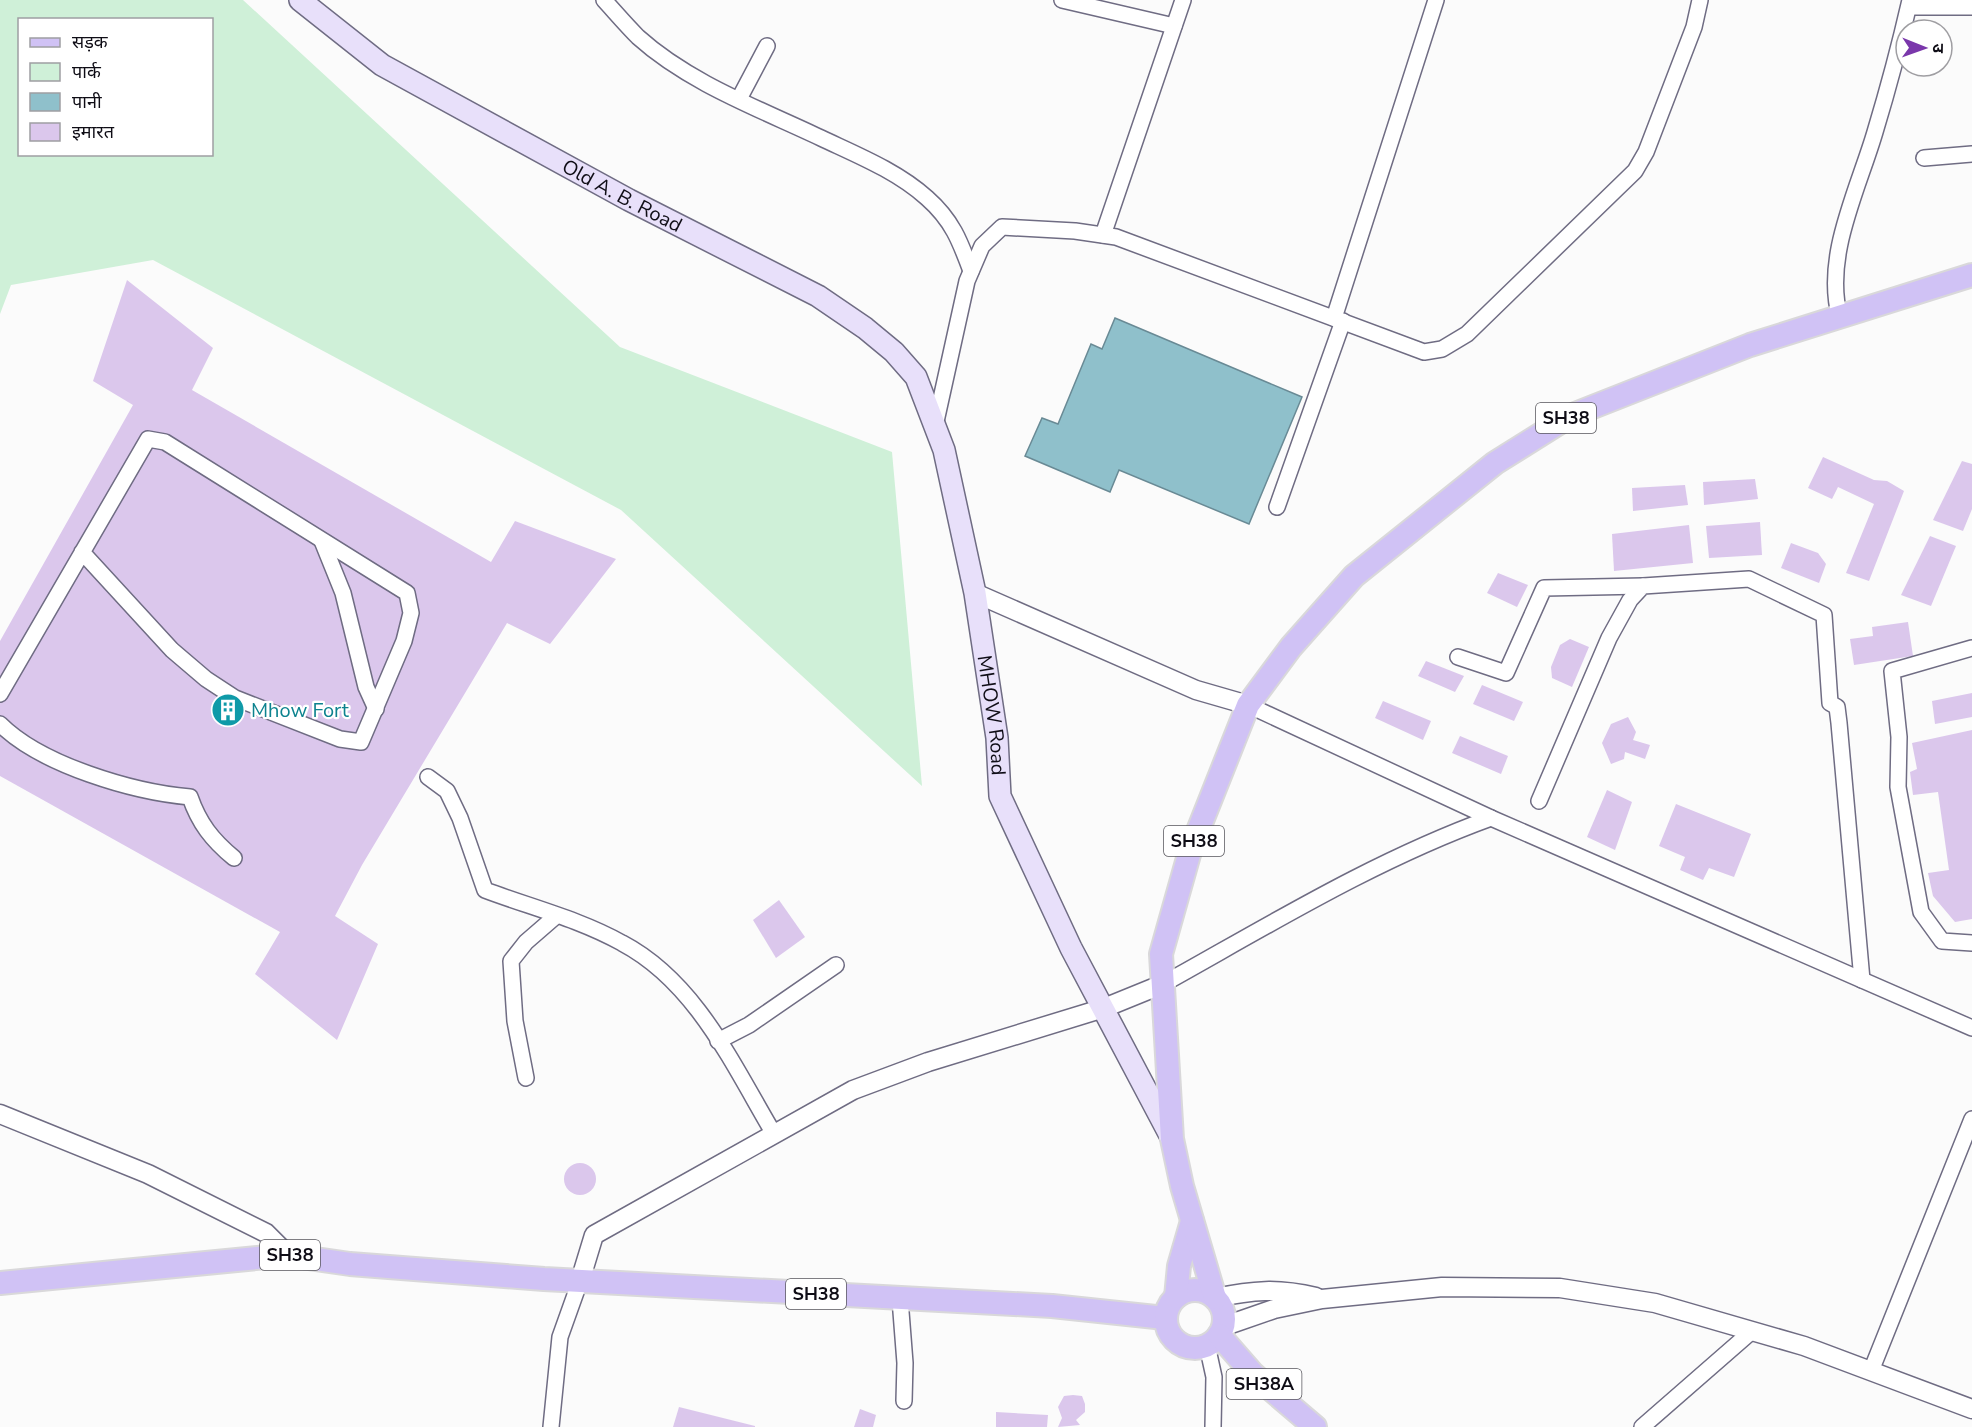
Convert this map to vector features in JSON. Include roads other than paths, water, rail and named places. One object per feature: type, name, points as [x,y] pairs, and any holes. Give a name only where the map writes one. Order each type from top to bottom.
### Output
[{"type":"main road","name":"Old A. B. Road","points":[[300,0],[382,65],[629,200],[818,296],[865,328],[894,352],[916,377],[927,404]]},
{"type":"main road","name":"SH38","points":[[1216,1336],[1222,1311],[1215,1298],[1192,1219],[1172,1138],[1161,954],[1190,851],[1248,705],[1291,647],[1354,576],[1495,463],[1570,416],[1750,345],[1972,275]]},
{"type":"main road","name":"MHOW Road","points":[[927,404],[944,450],[975,593],[997,738],[1000,796],[1071,948],[1172,1138]]},
{"type":"main road","name":"SH38","points":[[0,1283],[288,1255],[350,1264],[580,1281],[1052,1306],[1166,1318],[1176,1297],[1179,1266],[1192,1219]]},
{"type":"main road","points":[[1176,1297],[1191,1290],[1200,1291],[1215,1298]]},
{"type":"main road","points":[[1166,1318],[1171,1337],[1179,1344],[1198,1348],[1216,1336]]},
{"type":"main road","name":"SH38A","points":[[1216,1336],[1252,1374],[1315,1427]]},
{"type":"street","points":[[604,0],[639,38],[688,72],[739,99],[874,163],[908,183],[928,198],[961,238],[972,271]]},
{"type":"street","points":[[1062,0],[1174,26]]},
{"type":"street","points":[[1102,235],[1183,0]]},
{"type":"street","points":[[1277,507],[1339,320],[1436,0]]},
{"type":"street","points":[[935,426],[972,271],[982,246],[1002,227],[1075,231],[1140,244],[1424,352],[1442,349],[1467,334],[1635,171],[1646,152],[1694,27],[1700,0]]},
{"type":"street","points":[[1840,318],[1835,298],[1840,243],[1876,130],[1910,3],[1972,7]]},
{"type":"street","points":[[739,99],[766,46]]},
{"type":"street","points":[[1924,158],[1972,154]]},
{"type":"street","points":[[0,694],[82,552],[148,439],[165,442],[407,592],[411,613],[404,641],[361,742],[340,739],[235,698],[206,680],[172,650],[82,552]]},
{"type":"street","points":[[322,541],[343,592],[366,687],[376,709]]},
{"type":"street","points":[[1458,657],[1506,673],[1544,588],[1643,586],[1749,579],[1824,615],[1830,703],[1837,707],[1839,723],[1862,980]]},
{"type":"street","points":[[1539,801],[1609,638],[1630,600],[1643,586]]},
{"type":"street","points":[[975,593],[1196,690],[1248,705],[1491,818],[1972,1028]]},
{"type":"street","points":[[1972,648],[1892,671],[1899,737],[1898,787],[1921,912],[1942,941],[1972,943]]},
{"type":"street","points":[[0,724],[10,734],[54,758],[95,776],[155,794],[190,796],[196,815],[211,839],[234,858]]},
{"type":"street","points":[[428,777],[447,791],[460,818],[484,890],[622,943],[654,964],[683,992],[718,1041],[774,1134]]},
{"type":"street","points":[[551,1427],[560,1337],[594,1235],[853,1090],[928,1062],[1104,1008],[1163,984],[1333,889],[1407,852],[1491,818]]},
{"type":"street","points":[[526,1078],[515,1021],[511,962],[526,942],[556,916]]},
{"type":"street","points":[[718,1041],[749,1025],[836,964]]},
{"type":"street","points":[[0,1114],[148,1173],[266,1233],[288,1255]]},
{"type":"street","points":[[1871,1371],[1972,1119]]},
{"type":"street","points":[[1217,1424],[1216,1336],[1274,1309],[1322,1299],[1442,1287],[1560,1288],[1655,1303],[1804,1346],[1972,1409]]},
{"type":"street","points":[[1215,1298],[1254,1290],[1286,1290],[1322,1299]]},
{"type":"street","points":[[900,1299],[905,1363],[904,1401]]},
{"type":"street","points":[[1642,1427],[1752,1331]]},
{"type":"water","points":[[1115,318],[1302,397],[1249,524],[1119,470],[1110,492],[1025,456],[1042,418],[1058,424],[1091,344],[1102,349]]},
{"type":"place","name":"Mhow Fort","points":[[228,710]]}]
